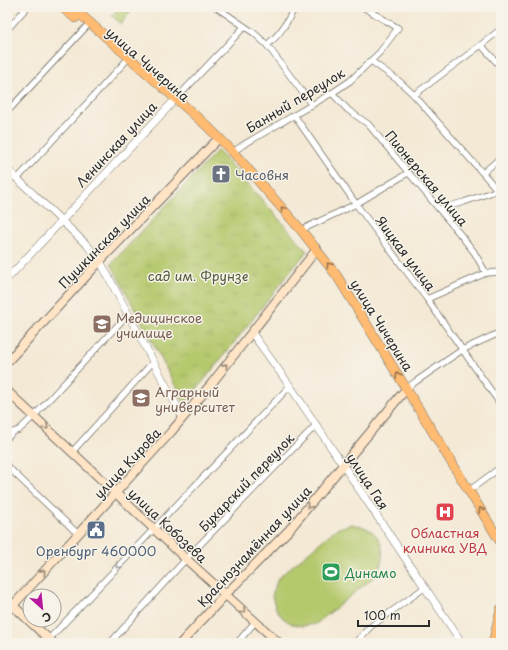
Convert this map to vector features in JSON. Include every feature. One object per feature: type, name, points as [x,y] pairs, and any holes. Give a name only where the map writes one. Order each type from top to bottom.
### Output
[{"type":"main road","name":"улица Чичерина","points":[[62,7],[125,62],[207,126],[218,139],[233,152],[317,249],[337,276],[470,490],[501,543]]},
{"type":"main road","name":"улица Чичерина","points":[[72,7],[174,101]]},
{"type":"main road","name":"Пушкинская улица","points":[[7,362],[100,261],[218,139]]},
{"type":"main road","name":"улица Кирова","points":[[7,612],[10,603],[78,534],[183,418],[252,333],[317,249]]},
{"type":"main road","name":"Краснознамённая улица","points":[[181,643],[288,530],[406,389]]},
{"type":"main road","name":"улица Кобозева","points":[[7,391],[186,559],[279,643]]},
{"type":"main road","points":[[10,603],[51,641]]},
{"type":"main road","points":[[493,643],[501,609]]},
{"type":"street","points":[[7,30],[27,7]]},
{"type":"street","points":[[216,7],[254,33],[267,45],[312,105]]},
{"type":"street","points":[[267,45],[284,29],[295,7]]},
{"type":"street","name":"Банный переулок","points":[[233,152],[332,93],[350,81],[372,61],[398,28],[363,7]]},
{"type":"street","points":[[7,112],[86,27]]},
{"type":"street","name":"Ленинская улица","points":[[7,279],[244,27]]},
{"type":"street","points":[[414,95],[501,29]]},
{"type":"street","points":[[481,45],[501,67]]},
{"type":"street","points":[[372,61],[399,81],[414,95],[500,191],[439,208]]},
{"type":"street","points":[[17,179],[125,62]]},
{"type":"street","name":"Пионерская улица","points":[[332,93],[348,110],[368,124],[474,252],[486,273]]},
{"type":"street","name":"Яицкая улица","points":[[294,115],[356,204],[427,299],[501,405]]},
{"type":"street","points":[[483,173],[501,157]]},
{"type":"street","points":[[7,169],[86,245],[100,261],[183,418]]},
{"type":"street","points":[[301,230],[356,204],[408,173]]},
{"type":"street","points":[[427,299],[486,273],[501,272]]},
{"type":"street","points":[[7,438],[13,432],[19,430],[34,416],[128,314]]},
{"type":"street","name":"улица Гая","points":[[252,333],[290,386],[462,643]]},
{"type":"street","points":[[406,389],[462,350],[500,334]]},
{"type":"street","points":[[72,452],[153,362]]},
{"type":"street","points":[[51,641],[154,528],[290,386]]},
{"type":"street","name":"Бухарский переулок","points":[[110,643],[186,559],[316,425]]},
{"type":"street","points":[[7,466],[78,534]]},
{"type":"street","points":[[470,490],[501,467]]},
{"type":"street","points":[[355,643],[370,627],[424,588]]},
{"type":"street","points":[[237,643],[255,622]]},
{"type":"green space","points":[[119,7],[134,7],[121,24],[112,16]]},
{"type":"green space","name":"сад им. Фрунзе","points":[[218,150],[307,251],[185,404],[111,264]]},
{"type":"green space","name":"Динамо","points":[[352,524],[364,527],[371,531],[377,536],[380,542],[383,555],[379,569],[375,576],[316,624],[302,626],[292,624],[283,618],[276,609],[272,596],[278,578],[336,529]]},
{"type":"place","name":"Часовня","points":[[221,174]]},
{"type":"place","name":"Медицинское училище","points":[[102,324]]},
{"type":"place","name":"Аграрный университет","points":[[141,398]]},
{"type":"place","name":"Областная клиника УВД","points":[[445,512]]},
{"type":"place","name":"Оренбург 460000","points":[[96,530]]},
{"type":"place","name":"Динамо","points":[[331,572]]}]
